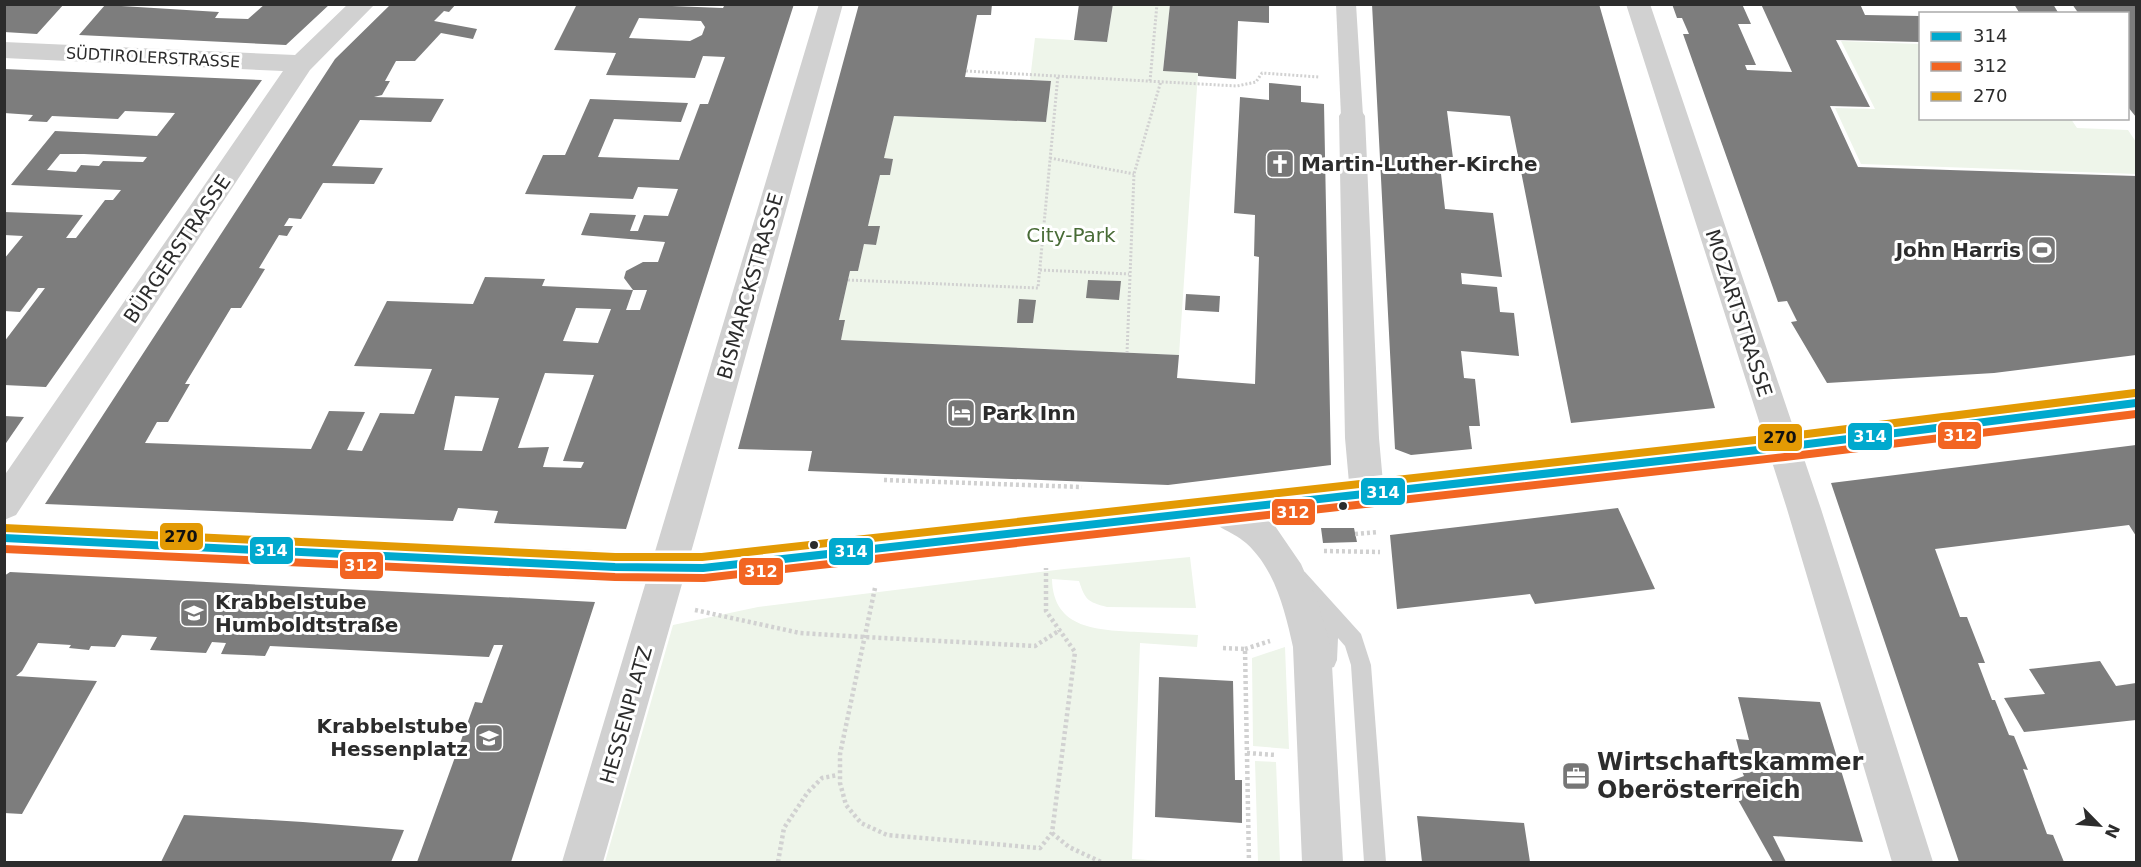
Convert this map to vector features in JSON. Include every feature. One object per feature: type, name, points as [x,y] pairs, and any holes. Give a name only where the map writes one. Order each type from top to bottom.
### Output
[{"type":"main road","points":[[4,538],[703,568],[1784,447],[2136,403]]},
{"type":"street","name":"BÜRGERSTRASSE","points":[[4,505],[301,64],[363,4]]},
{"type":"street","name":"BISMARCKSTRASSE","points":[[669,567],[831,4]]},
{"type":"street","points":[[1346,4],[1352,116],[1362,438],[1367,494]]},
{"type":"street","name":"MOZARTSTRASSE","points":[[1638,4],[1784,447],[1913,862]]},
{"type":"street","name":"SÜDTIROLERSTRASSE","points":[[4,50],[301,64]]},
{"type":"street","points":[[1220,510],[1242,521],[1262,536],[1276,555],[1297,594],[1312,647],[1323,862]]},
{"type":"street","name":"HESSENPLATZ","points":[[582,862],[669,567]]},
{"type":"lane","points":[[1276,555],[1329,610],[1354,641],[1361,665],[1375,862]]},
{"type":"lane","points":[[1329,610],[1327,663],[1338,862]]},
{"type":"path","points":[[1149,81],[1157,4]]},
{"type":"path","points":[[966,71],[1237,87],[1256,82],[1262,73],[1350,79]]},
{"type":"path","points":[[848,280],[1038,288],[1058,75]]},
{"type":"path","points":[[1127,353],[1134,174],[1161,81]]},
{"type":"path","points":[[1050,158],[1134,174]]},
{"type":"path","points":[[1040,270],[1129,274]]},
{"type":"path","points":[[933,482],[935,476]]},
{"type":"path","points":[[885,480],[1086,487]]},
{"type":"path","points":[[1355,534],[1378,531]]},
{"type":"path","points":[[1324,551],[1380,552]]},
{"type":"path","points":[[875,588],[840,754],[838,775],[842,795],[851,815],[866,829],[887,835],[1040,848],[1052,833],[1075,652],[1046,611],[1046,568]]},
{"type":"path","points":[[692,609],[800,633],[864,637],[1035,646],[1059,630]]},
{"type":"path","points":[[1223,648],[1245,649],[1274,640]]},
{"type":"path","points":[[1245,649],[1249,862]]},
{"type":"path","points":[[778,862],[784,828],[808,792],[822,778],[838,775]]},
{"type":"path","points":[[1052,833],[1069,847],[1101,862]]},
{"type":"green space","name":"City-Park","points":[[1113,5],[1170,5],[1163,70],[1198,73],[1179,355],[841,340],[845,320],[839,320],[850,271],[858,271],[864,244],[875,245],[879,227],[868,226],[880,175],[890,175],[893,159],[884,158],[894,116],[1046,122],[1051,81],[1030,80],[1035,38],[1107,42]]},
{"type":"green space","points":[[1841,41],[1919,44],[1919,120],[2072,120],[2077,128],[2128,130],[2136,142],[2136,174],[1861,164],[1835,108],[1875,109]]},
{"type":"green space","points":[[1190,557],[1196,608],[1107,607],[1088,599],[1079,581],[1052,579],[1054,596],[1060,609],[1069,618],[1081,624],[1108,630],[1198,635],[1197,647],[1140,643],[1132,859],[1180,862],[605,862],[673,625],[758,607],[1064,569]]},
{"type":"green space","points":[[1285,647],[1289,749],[1253,746],[1252,658]]},
{"type":"green space","points":[[1255,761],[1276,762],[1280,862],[1258,862]]},
{"type":"building","points":[[4,4],[64,4],[37,34],[4,32]]},
{"type":"building","points":[[265,4],[330,4],[286,45],[79,35],[105,5],[219,12],[215,18],[248,19]]},
{"type":"building","points":[[391,4],[456,4],[449,12],[444,11],[434,21],[477,29],[473,39],[441,33],[415,61],[396,61],[385,81],[390,81],[382,95],[374,97],[444,99],[431,122],[360,120],[332,166],[383,168],[374,184],[323,183],[301,219],[289,218],[284,226],[293,226],[287,236],[279,235],[259,268],[265,269],[241,308],[231,308],[185,384],[190,384],[168,422],[157,422],[145,443],[311,449],[329,411],[365,412],[347,450],[362,451],[380,413],[414,414],[432,369],[354,366],[387,301],[473,304],[485,277],[545,279],[542,286],[633,290],[624,278],[626,271],[643,262],[658,262],[665,242],[581,235],[590,213],[636,215],[630,231],[638,231],[644,215],[668,216],[678,189],[638,187],[633,199],[525,194],[543,155],[565,155],[590,99],[688,103],[681,122],[614,119],[598,157],[679,160],[700,104],[708,104],[725,57],[703,56],[695,78],[606,75],[616,53],[554,50],[577,4],[673,4],[672,6],[723,8],[725,4],[794,4],[626,529],[494,523],[498,511],[458,508],[453,521],[45,504],[335,59]],"holes":[[[639,18],[701,21],[705,27],[702,35],[690,41],[629,38]],[[633,290],[647,290],[640,310],[626,310]],[[576,308],[611,309],[598,343],[563,341]],[[545,373],[594,375],[563,461],[584,462],[581,468],[543,467],[549,447],[518,448]],[[455,396],[499,398],[482,451],[444,450]]]},
{"type":"building","points":[[859,4],[992,4],[991,15],[977,15],[965,77],[1051,81],[1046,122],[894,116],[884,158],[893,159],[890,175],[880,175],[868,226],[880,226],[876,245],[864,244],[858,271],[850,271],[839,320],[845,320],[841,340],[1179,355],[1177,378],[1255,384],[1259,257],[1254,256],[1255,215],[1234,213],[1240,97],[1269,100],[1269,83],[1301,86],[1301,102],[1324,104],[1331,465],[1168,485],[808,471],[812,451],[738,449]]},
{"type":"building","points":[[1079,4],[1113,4],[1107,42],[1074,40]]},
{"type":"building","points":[[1170,4],[1269,4],[1269,23],[1238,21],[1236,79],[1198,76],[1198,73],[1163,71]]},
{"type":"building","points":[[1372,4],[1599,4],[1715,408],[1571,423],[1510,116],[1447,111],[1454,166],[1440,165],[1445,209],[1493,213],[1502,277],[1461,273],[1462,284],[1497,287],[1500,312],[1514,313],[1519,356],[1461,351],[1464,378],[1475,379],[1480,426],[1469,426],[1472,449],[1411,455],[1395,449]]},
{"type":"building","points":[[1672,4],[1742,4],[1751,24],[1738,24],[1756,65],[1745,65],[1747,70],[1792,72],[1761,4],[1860,4],[1865,15],[1919,16],[1919,42],[1836,40],[1870,107],[1830,106],[1858,167],[2136,176],[2136,355],[1994,373],[1827,383],[1791,322],[1797,321],[1787,301],[1778,302],[1683,34],[1689,34],[1682,18],[1677,18]]},
{"type":"building","points":[[2014,4],[2053,4],[2058,12],[2019,12]]},
{"type":"building","points":[[2072,4],[2136,4],[2136,117],[2129,108],[2129,12],[2078,12]]},
{"type":"building","points":[[4,69],[262,80],[46,387],[4,385],[4,342],[45,288],[38,288],[20,312],[4,311],[4,259],[23,236],[4,235],[4,212],[83,215],[66,238],[76,238],[105,200],[113,200],[121,190],[11,185],[55,131],[157,136],[175,113],[125,111],[118,119],[52,116],[47,122],[28,121],[33,115],[4,113]],"holes":[[[60,154],[147,157],[143,162],[103,161],[99,166],[81,165],[76,172],[47,170]]]},
{"type":"building","points":[[1088,280],[1121,281],[1119,300],[1086,298]]},
{"type":"building","points":[[1186,294],[1220,296],[1219,312],[1185,310]]},
{"type":"building","points":[[1019,299],[1036,300],[1033,323],[1017,323]]},
{"type":"building","points":[[4,416],[24,417],[4,446]]},
{"type":"building","points":[[2136,445],[2136,536],[2129,525],[1935,549],[1960,617],[1967,617],[1985,663],[1978,663],[1992,700],[1995,700],[2009,735],[2014,736],[2028,770],[2023,769],[2047,834],[2053,835],[2064,862],[1959,862],[1831,483]]},
{"type":"building","points":[[1618,508],[1655,589],[1535,604],[1530,594],[1397,609],[1390,535]]},
{"type":"building","points":[[1321,528],[1354,528],[1357,542],[1323,543]]},
{"type":"building","points":[[10,572],[595,602],[511,862],[417,862],[475,702],[482,703],[503,645],[494,645],[489,657],[270,646],[265,656],[221,654],[226,643],[212,642],[206,653],[150,650],[157,637],[122,635],[115,647],[91,646],[89,650],[69,648],[71,645],[38,643],[22,671],[16,676],[97,681],[22,814],[4,813],[4,576]]},
{"type":"building","points":[[2100,661],[2116,686],[2136,683],[2136,720],[2024,732],[2004,698],[2045,694],[2029,669]]},
{"type":"building","points":[[1159,677],[1233,681],[1235,780],[1242,780],[1242,823],[1155,817]]},
{"type":"building","points":[[1738,697],[1820,702],[1863,842],[1773,836],[1786,862],[1773,862],[1728,782],[1744,776],[1736,758],[1741,758],[1736,739],[1749,740]]},
{"type":"building","points":[[184,815],[404,830],[391,862],[161,862]]},
{"type":"building","points":[[1417,816],[1524,823],[1530,862],[1422,862]]},
{"type":"transit line","name":"270","points":[[4,528],[615,557],[702,557],[1783,437],[2135,393]]},
{"type":"transit line","name":"314","points":[[4,538],[615,567],[703,568],[1784,447],[2136,403]]},
{"type":"transit line","name":"312","points":[[4,549],[615,577],[704,578],[1785,457],[2136,414]]},
{"type":"place","name":"Martin-Luther-Kirche","points":[[1280,164]]},
{"type":"place","name":"John Harris","points":[[2042,250]]},
{"type":"place","name":"Park Inn","points":[[961,413]]},
{"type":"place","name":"Krabbelstube Humboldtstraße","points":[[194,613]]},
{"type":"place","name":"Krabbelstube Hessenplatz","points":[[489,738]]},
{"type":"place","name":"Wirtschaftskammer Oberösterreich","points":[[1576,776]]}]
